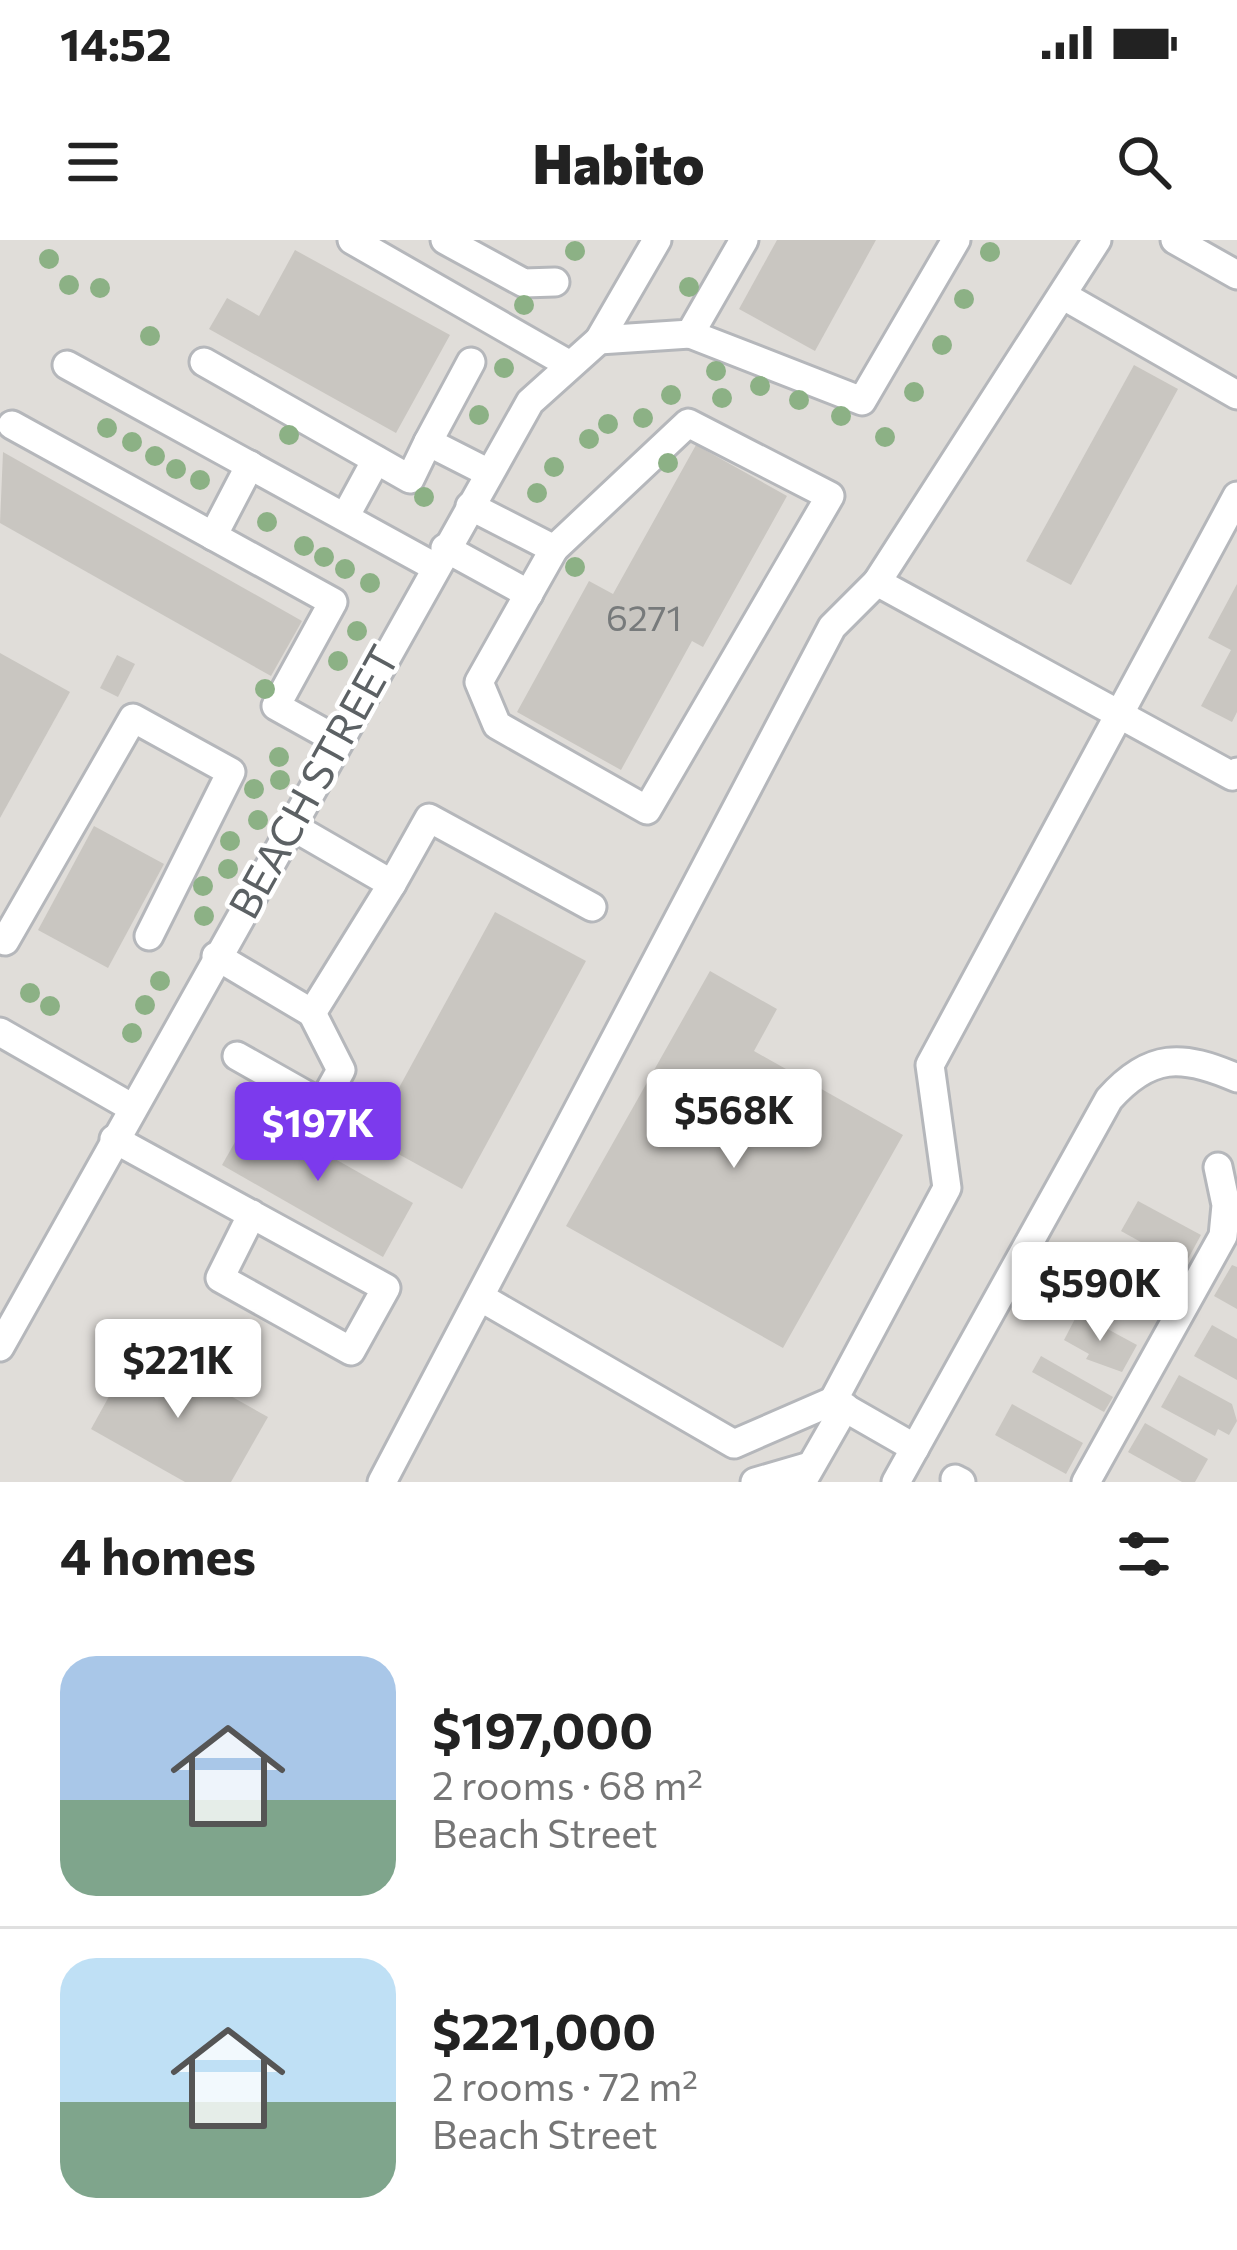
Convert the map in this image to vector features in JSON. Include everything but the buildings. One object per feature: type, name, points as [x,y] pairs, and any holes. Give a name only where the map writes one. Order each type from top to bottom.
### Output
[{"type":"street","points":[[352,240],[570,365]]},
{"type":"street","points":[[445,240],[524,283],[555,282]]},
{"type":"street","name":"BEACH STREET","points":[[0,1347],[530,402],[599,340],[657,240]]},
{"type":"street","points":[[690,334],[744,240]]},
{"type":"street","points":[[599,340],[690,334],[862,401],[956,240]]},
{"type":"street","points":[[382,1482],[832,627],[877,582],[1097,240]]},
{"type":"street","points":[[1175,240],[1237,274]]},
{"type":"street","points":[[1064,296],[1237,394]]},
{"type":"street","points":[[204,362],[410,478],[472,362]]},
{"type":"street","points":[[68,365],[346,518],[529,593]]},
{"type":"street","points":[[688,423],[830,496],[647,810],[497,725],[479,682],[554,549],[688,423]]},
{"type":"street","points":[[12,425],[333,602],[276,706],[338,740]]},
{"type":"street","points":[[428,442],[489,472]]},
{"type":"street","points":[[346,518],[376,460]]},
{"type":"street","points":[[213,536],[250,465]]},
{"type":"street","points":[[755,1482],[806,1474],[947,1188],[930,1065],[1237,496]]},
{"type":"street","points":[[470,506],[554,549]]},
{"type":"street","points":[[877,582],[1232,776],[1237,772]]},
{"type":"street","points":[[5,941],[133,718],[231,772],[149,936]]},
{"type":"street","points":[[312,1013],[429,818],[592,907]]},
{"type":"street","points":[[290,825],[392,884]]},
{"type":"street","points":[[216,956],[312,1013],[341,1070],[322,1104],[237,1056]]},
{"type":"street","points":[[0,1033],[131,1107]]},
{"type":"street","points":[[896,1482],[1100,1114],[1131,1074],[1151,1064],[1196,1064],[1237,1078]]},
{"type":"street","points":[[115,1138],[386,1288],[351,1351],[220,1279],[252,1214]]},
{"type":"street","points":[[1086,1482],[1222,1236],[1226,1205],[1218,1167]]},
{"type":"street","points":[[480,1297],[734,1444],[839,1404]]},
{"type":"street","points":[[839,1404],[915,1448]]},
{"type":"shaded area","points":[[0,240],[1237,240],[1237,1482],[0,1482]]}]
